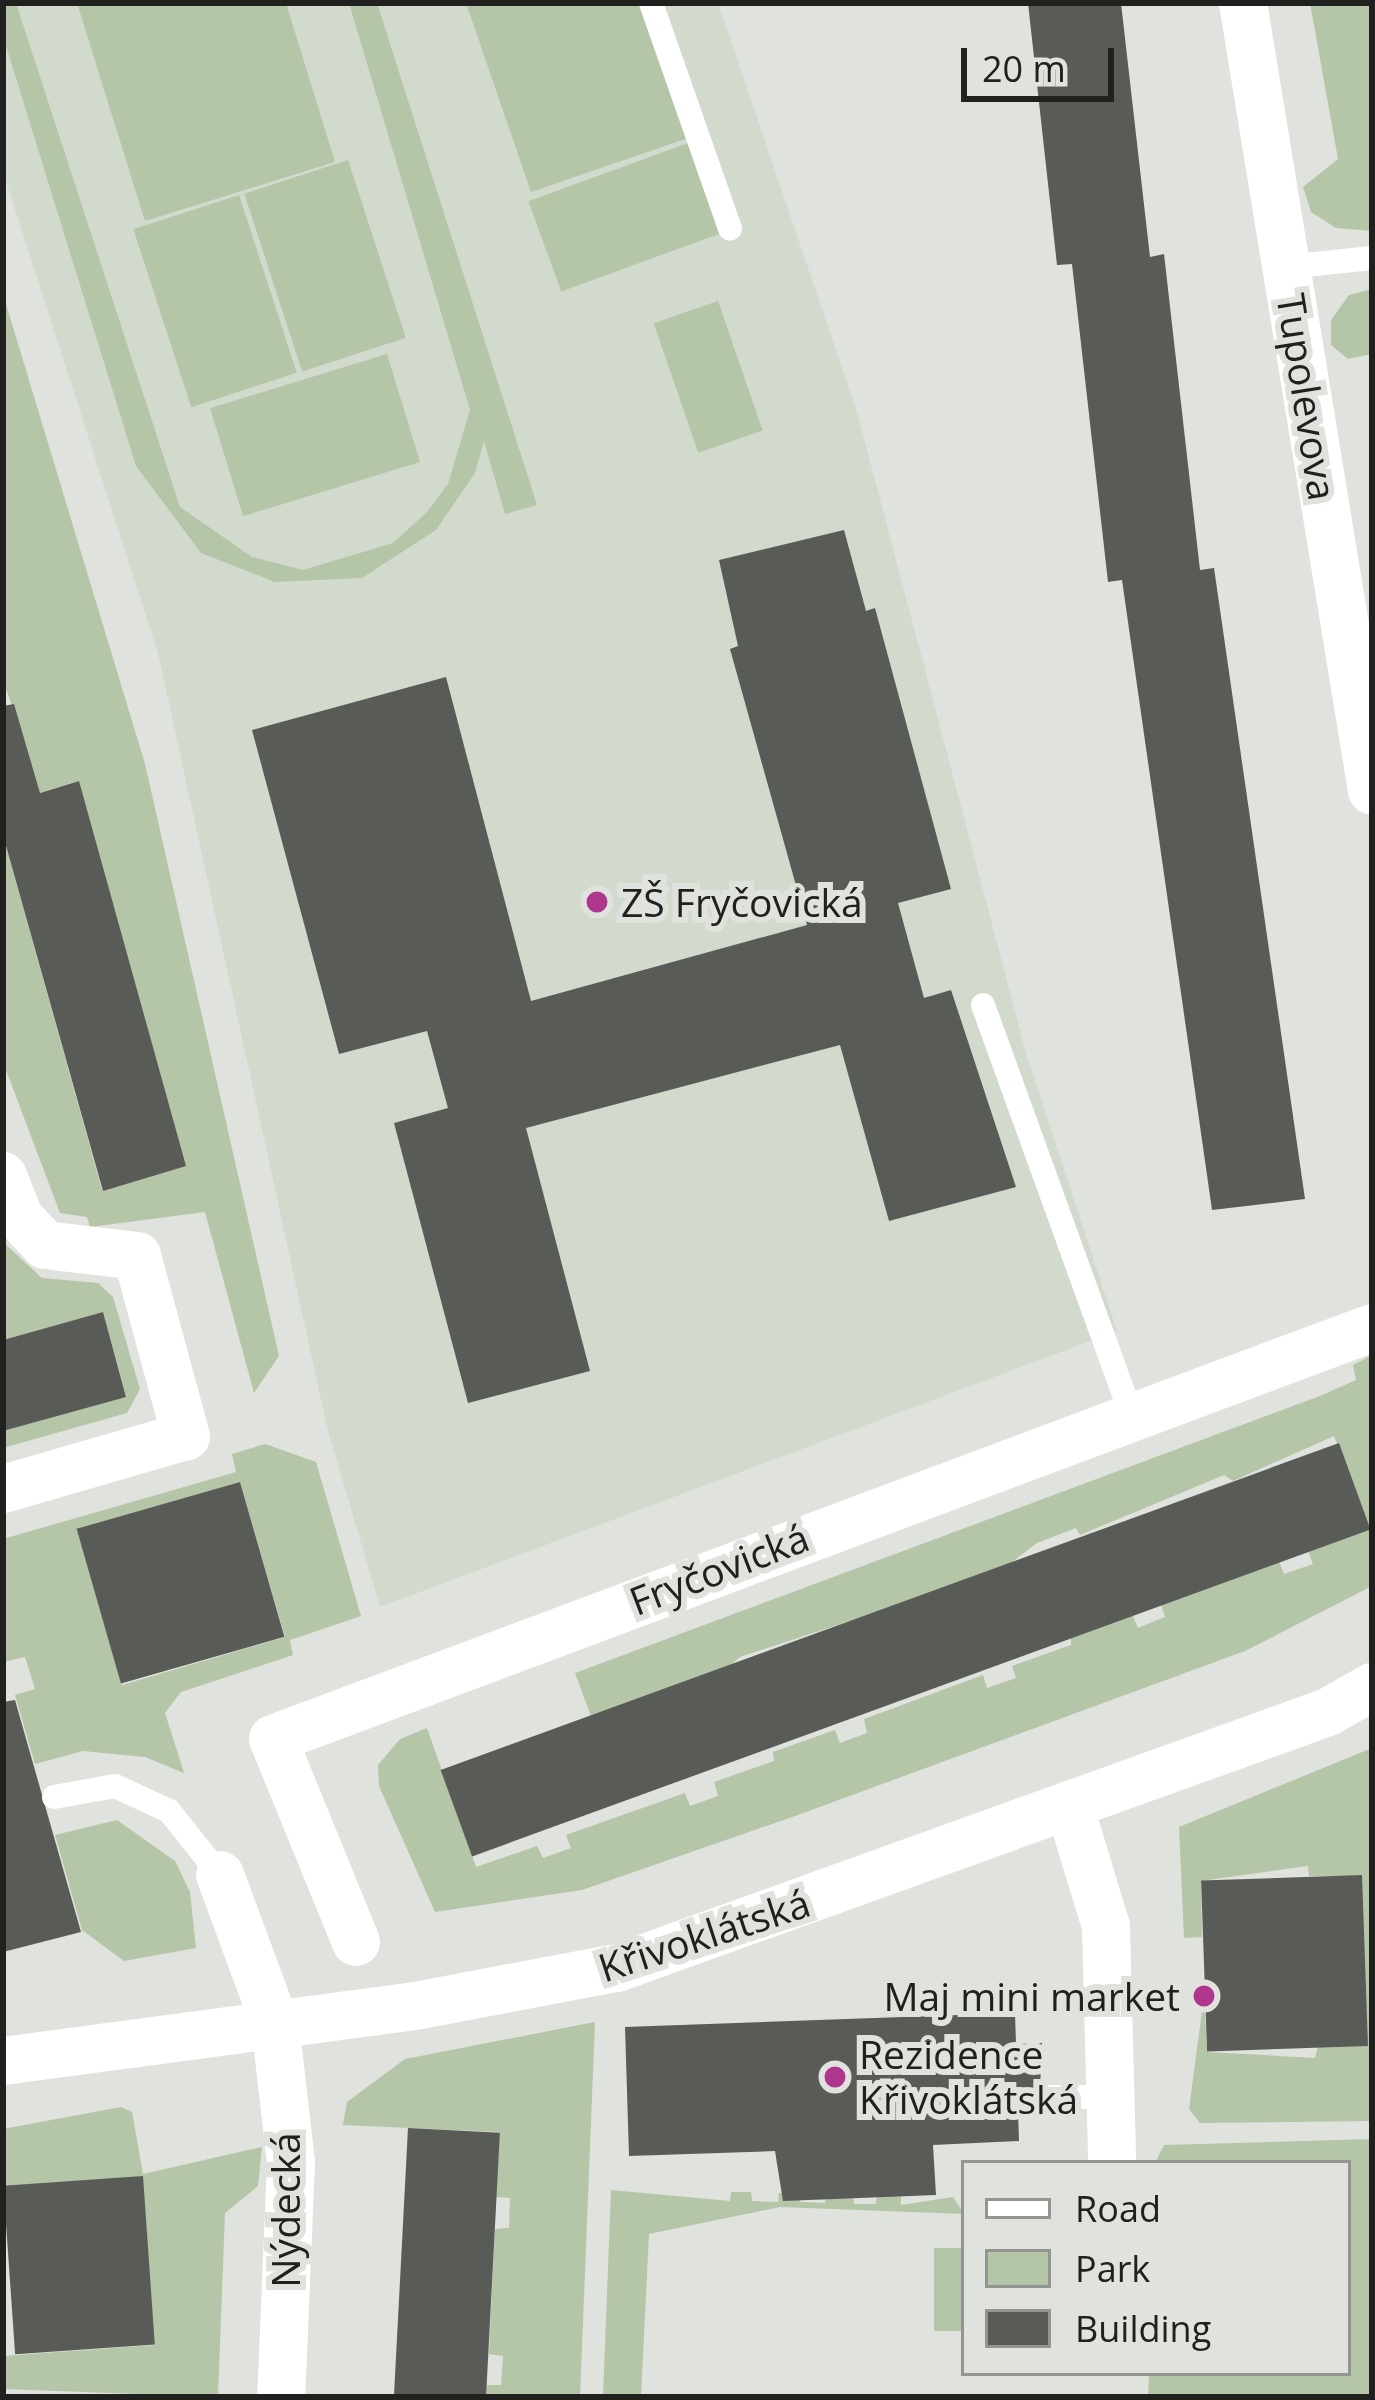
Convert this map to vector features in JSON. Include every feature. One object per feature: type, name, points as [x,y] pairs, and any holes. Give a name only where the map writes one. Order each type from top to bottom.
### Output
[{"type":"street","name":"Tupolevova","points":[[1243,3],[1372,791]]},
{"type":"street","points":[[3,1176],[19,1217],[45,1245],[136,1256],[186,1436],[3,1489]]},
{"type":"street","name":"Fryčovická","points":[[356,1942],[273,1739],[1131,1413],[1372,1328]]},
{"type":"street","name":"Křivoklátská","points":[[3,2061],[275,2024],[617,1968],[1328,1712],[1372,1687]]},
{"type":"street","points":[[1069,1805],[1106,1926],[1112,2160]]},
{"type":"street","points":[[220,1875],[275,2024]]},
{"type":"street","name":"Nýdecká","points":[[275,2024],[291,2163],[281,2397]]},
{"type":"lane","points":[[651,3],[730,229]]},
{"type":"lane","points":[[1286,268],[1372,259]]},
{"type":"lane","points":[[983,1005],[1131,1413]]},
{"type":"lane","points":[[53,1797],[115,1786],[169,1811],[220,1875]]},
{"type":"lane","points":[[1049,2097],[1110,2097]]},
{"type":"shaded area","name":"ZŠ Fryčovická","points":[[3,3],[718,3],[857,412],[1026,1053],[1117,1331],[380,1607],[327,1427],[158,653],[3,172]]},
{"type":"green space","points":[[3,3],[16,3],[180,507],[252,557],[303,570],[393,543],[427,512],[448,484],[470,410],[349,3],[377,3],[537,505],[505,514],[484,441],[475,473],[436,530],[362,578],[275,582],[201,553],[136,466],[3,36]]},
{"type":"green space","points":[[77,3],[286,3],[335,162],[145,221]]},
{"type":"green space","points":[[466,3],[642,3],[688,138],[531,192]]},
{"type":"green space","points":[[1310,3],[1372,3],[1372,231],[1336,228],[1311,212],[1303,187],[1338,159]]},
{"type":"green space","points":[[691,142],[724,232],[561,291],[528,201]]},
{"type":"green space","points":[[348,160],[406,338],[302,372],[244,194]]},
{"type":"green space","points":[[239,195],[297,373],[191,407],[133,229]]},
{"type":"green space","points":[[1372,289],[1372,354],[1348,359],[1331,345],[1331,320],[1349,295]]},
{"type":"green space","points":[[3,294],[145,764],[279,1356],[254,1393],[205,1212],[90,1227],[87,1217],[60,1213],[3,1062],[3,835],[102,1190],[185,1166],[78,781],[3,804],[27,748],[3,680]]},
{"type":"green space","points":[[718,301],[763,431],[698,453],[654,323]]},
{"type":"green space","points":[[387,354],[420,462],[243,516],[210,408]]},
{"type":"green space","points":[[3,1242],[42,1278],[98,1283],[113,1297],[140,1389],[127,1413],[3,1448],[3,1431],[126,1396],[103,1312],[3,1340]]},
{"type":"green space","points":[[1372,1355],[1372,1586],[1245,1651],[795,1816],[582,1890],[435,1912],[379,1786],[378,1765],[400,1739],[427,1728],[476,1867],[537,1846],[543,1858],[571,1848],[566,1835],[685,1793],[690,1806],[718,1796],[714,1782],[774,1761],[773,1752],[835,1730],[840,1743],[867,1733],[864,1719],[983,1675],[987,1688],[1016,1678],[1012,1666],[1071,1645],[1071,1636],[1132,1614],[1138,1628],[1165,1617],[1161,1604],[1279,1561],[1284,1574],[1313,1564],[1308,1551],[1370,1529],[1334,1436],[1233,1481],[1224,1475],[1080,1535],[1076,1528],[1037,1543],[999,1572],[740,1657],[703,1688],[639,1711],[592,1719],[575,1673],[1320,1396],[1356,1380],[1353,1365]]},
{"type":"green space","points":[[265,1444],[316,1462],[361,1616],[290,1640],[293,1655],[181,1692],[165,1713],[184,1773],[145,1757],[83,1751],[35,1764],[15,1695],[35,1689],[25,1657],[3,1662],[3,1539],[236,1472],[232,1454]],"holes":[[[240,1482],[285,1637],[122,1685],[77,1530]]]},
{"type":"green space","points":[[1372,1748],[1372,2121],[1200,2123],[1189,2109],[1204,1996],[1207,2052],[1315,2058],[1361,1876],[1309,1876],[1308,1866],[1201,1881],[1202,1937],[1184,1938],[1179,1827]]},
{"type":"green space","points":[[117,1820],[175,1861],[190,1892],[196,1948],[124,1961],[82,1930],[55,1835]]},
{"type":"green space","points":[[595,2022],[580,2397],[486,2397],[487,2385],[501,2385],[503,2356],[489,2354],[495,2229],[509,2228],[510,2198],[496,2197],[499,2132],[343,2125],[347,2102],[405,2059]]},
{"type":"green space","points":[[121,2107],[132,2112],[143,2174],[262,2147],[258,2186],[225,2213],[218,2397],[3,2389],[3,2356],[155,2345],[3,2186],[3,2129]]},
{"type":"green space","points":[[1372,2139],[1372,2397],[1148,2397],[1149,2376],[1351,2376],[1351,2160],[1156,2160],[1164,2145]]},
{"type":"green space","points":[[611,2190],[730,2201],[731,2192],[751,2192],[752,2201],[778,2202],[779,2193],[800,2193],[800,2202],[825,2203],[826,2194],[853,2194],[854,2204],[876,2204],[877,2195],[901,2196],[901,2205],[953,2197],[961,2209],[961,2214],[780,2207],[649,2234],[641,2397],[603,2397]]},
{"type":"green space","points":[[934,2248],[961,2248],[961,2331],[934,2331]]},
{"type":"building","points":[[1028,3],[1121,3],[1150,257],[1164,254],[1200,570],[1214,568],[1305,1199],[1212,1210],[1122,580],[1108,582],[1072,264],[1057,265]]},
{"type":"building","points":[[844,530],[866,611],[875,608],[951,889],[898,903],[924,998],[951,990],[1016,1187],[889,1221],[840,1045],[526,1128],[590,1371],[468,1403],[394,1123],[448,1108],[427,1031],[339,1054],[252,730],[446,677],[531,1001],[807,925],[730,649],[738,646],[719,560]]},
{"type":"building","points":[[14,704],[40,793],[79,781],[186,1166],[103,1191],[3,835],[3,706]]},
{"type":"building","points":[[103,1312],[126,1397],[3,1431],[3,1340]]},
{"type":"building","points":[[1339,1443],[1370,1529],[472,1856],[441,1770]]},
{"type":"building","points":[[240,1482],[284,1637],[121,1684],[77,1529]]},
{"type":"building","points":[[15,1700],[81,1932],[3,1952],[3,1702]]},
{"type":"building","points":[[1362,1875],[1368,2046],[1207,2052],[1201,1881]]},
{"type":"building","name":"Rezidence Křivoklátská","points":[[1015,2013],[1016,2044],[1042,2043],[1039,2110],[1018,2110],[1019,2141],[933,2145],[936,2195],[783,2201],[775,2151],[629,2156],[625,2027]]},
{"type":"building","points":[[408,2128],[500,2133],[486,2397],[394,2397]]},
{"type":"building","points":[[143,2176],[155,2345],[15,2354],[3,2186]]},
{"type":"place","name":"ZŠ Fryčovická","points":[[597,902]]},
{"type":"place","name":"Maj mini market","points":[[1204,1996]]},
{"type":"place","name":"Rezidence Křivoklátská","points":[[835,2077]]}]
